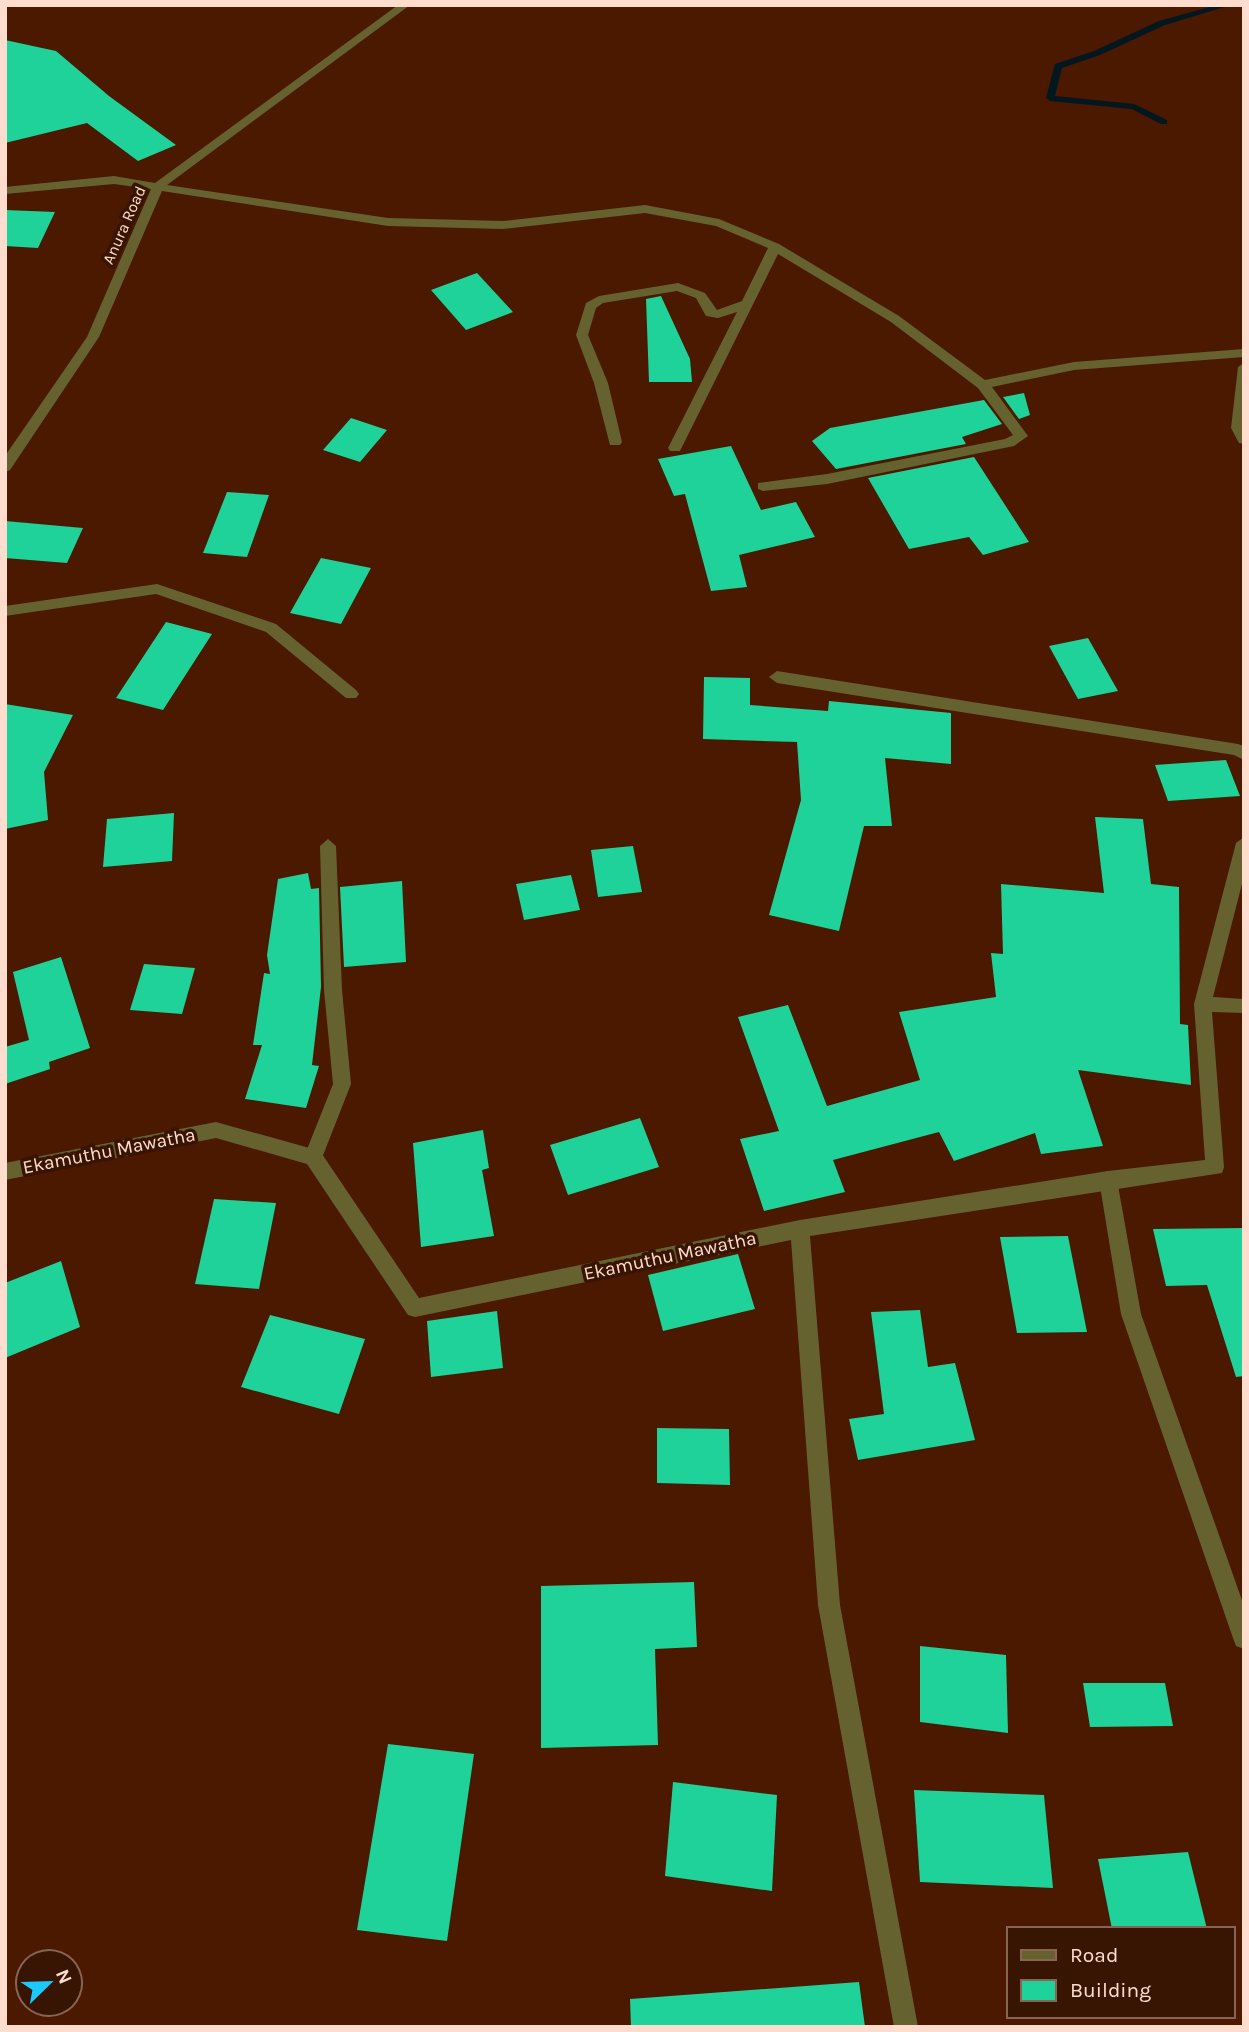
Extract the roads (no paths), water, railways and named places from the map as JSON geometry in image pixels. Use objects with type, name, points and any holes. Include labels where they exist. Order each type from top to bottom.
[{"type":"street","name":"Anura Road","points":[[5,467],[93,337],[158,186],[405,5]]},
{"type":"street","points":[[5,191],[114,180],[388,222],[503,225],[645,209],[719,223],[775,247],[895,319],[983,385],[1021,436],[1009,443],[827,479],[762,486]]},
{"type":"street","points":[[675,448],[775,247]]},
{"type":"street","points":[[615,442],[601,383],[582,335],[590,306],[599,300],[678,288],[701,296],[710,313],[719,314],[748,303]]},
{"type":"street","points":[[983,385],[1074,366],[1244,353]]},
{"type":"street","points":[[1244,368],[1238,428],[1244,440]]},
{"type":"street","points":[[5,611],[157,589],[271,628],[351,694]]},
{"type":"street","points":[[777,677],[1238,750],[1244,754]]},
{"type":"street","points":[[1244,843],[1203,1004],[1244,1006]]},
{"type":"street","points":[[313,1157],[342,1084],[333,990],[328,846]]},
{"type":"street","name":"Ekamuthu Mawatha","points":[[5,1172],[216,1130],[313,1157],[415,1307],[800,1229],[1108,1180],[1215,1167],[1203,1004]]},
{"type":"street","points":[[1108,1180],[1131,1314],[1244,1639]]},
{"type":"street","points":[[800,1229],[829,1605],[906,2027]]},
{"type":"waterway","points":[[1164,122],[1134,107],[1050,98],[1058,66],[1097,53],[1162,23],[1227,5]]}]
